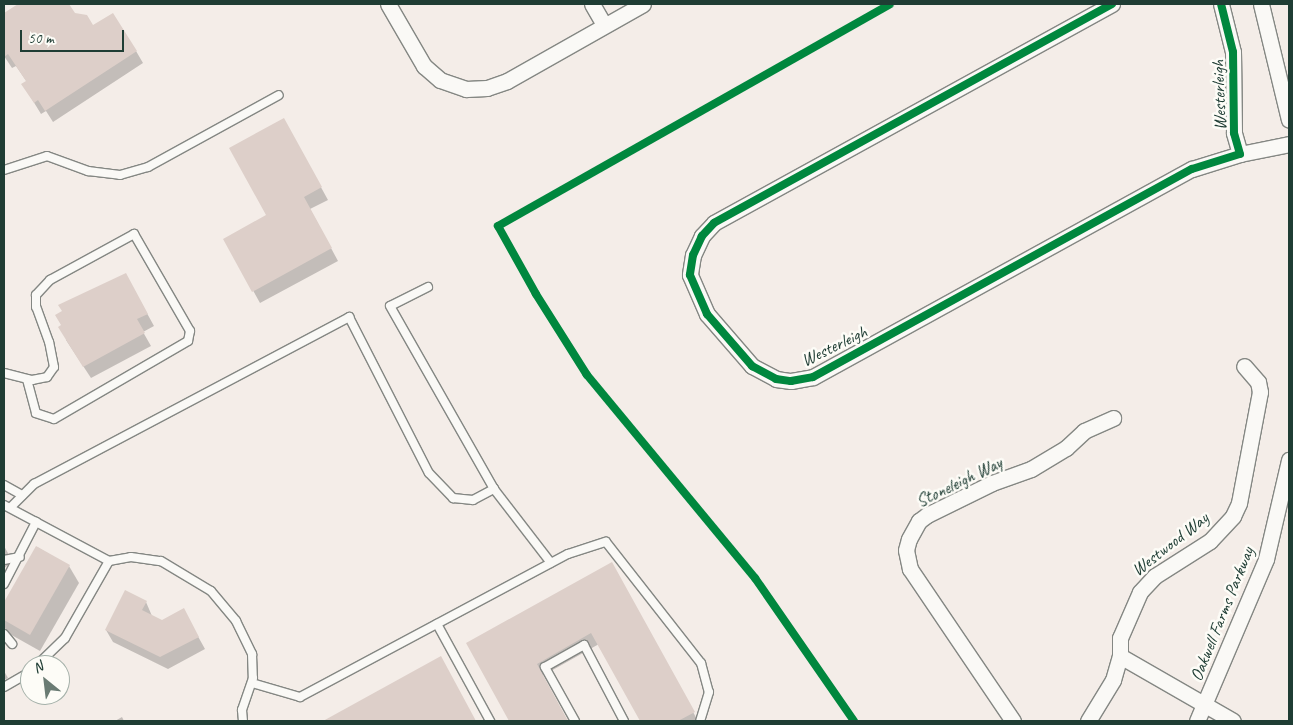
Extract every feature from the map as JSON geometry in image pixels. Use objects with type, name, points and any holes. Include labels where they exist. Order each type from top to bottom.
[{"type":"street","points":[[388,4],[424,66],[440,80],[466,89],[487,88],[507,81],[643,4]]},
{"type":"street","points":[[592,4],[604,25]]},
{"type":"street","name":"Westerleigh","points":[[1112,4],[714,223],[702,236],[693,254],[690,275],[707,314],[734,348],[752,366],[776,379],[791,381],[813,377],[1192,169],[1240,154],[1289,144]]},
{"type":"street","name":"Westerleigh","points":[[1221,4],[1233,52],[1234,133],[1240,154]]},
{"type":"street","points":[[1261,4],[1289,120]]},
{"type":"street","name":"Westwood Way","points":[[1088,721],[1113,680],[1120,656],[1120,638],[1140,592],[1155,576],[1210,541],[1233,516],[1239,503],[1260,392],[1258,382],[1244,366]]},
{"type":"street","name":"Stoneleigh Way","points":[[1013,721],[910,569],[906,550],[909,539],[927,515],[992,483],[1031,470],[1066,448],[1084,431],[1113,418]]},
{"type":"street","name":"Oakwell Farms Parkway","points":[[1197,721],[1266,559],[1289,460]]},
{"type":"street","points":[[1120,656],[1233,721]]},
{"type":"lane","points":[[4,170],[47,156],[88,171],[120,175],[148,167],[279,95]]},
{"type":"lane","points":[[4,373],[27,379],[47,376],[54,367],[49,342],[36,307],[36,294],[50,280],[134,234],[190,331],[188,341],[54,419],[36,413],[27,379]]},
{"type":"lane","points":[[428,287],[390,306],[494,489],[551,563]]},
{"type":"lane","points":[[243,721],[242,710],[252,683],[252,654],[236,621],[211,591],[160,561],[142,557],[109,561],[7,506],[34,484],[349,317],[429,473],[453,498],[473,500],[494,489]]},
{"type":"lane","points":[[4,485],[22,495]]},
{"type":"lane","points":[[4,584],[20,557],[36,522]]},
{"type":"lane","points":[[252,683],[300,697],[551,563],[606,542],[701,663],[709,692],[700,721]]},
{"type":"lane","points":[[4,560],[20,557]]},
{"type":"lane","points":[[47,655],[65,638],[109,561]]},
{"type":"lane","points":[[437,624],[490,721]]},
{"type":"lane","points":[[4,634],[12,644]]},
{"type":"lane","points":[[575,721],[545,666],[584,646],[624,721]]},
{"type":"lane","points":[[4,687],[20,678]]},
{"type":"building","points":[[18,4],[69,4],[75,13],[87,15],[93,25],[113,13],[137,51],[45,111],[38,100],[34,103],[21,84],[26,81],[8,54],[4,57],[4,13]]},
{"type":"building","points":[[284,118],[322,187],[304,197],[332,248],[252,292],[223,239],[266,215],[229,148]]},
{"type":"building","points":[[126,273],[148,314],[137,319],[145,333],[83,367],[58,327],[61,325],[55,315],[62,311],[58,305]]},
{"type":"building","points":[[36,546],[70,565],[30,635],[4,620],[4,602]]},
{"type":"building","points":[[612,562],[695,712],[678,721],[640,721],[591,633],[537,664],[568,721],[509,721],[466,643]]},
{"type":"building","points":[[125,590],[147,601],[142,610],[162,620],[184,608],[199,637],[160,657],[105,630]]},
{"type":"building","points":[[441,656],[476,721],[323,721]]},
{"type":"cycle path","points":[[854,721],[755,578],[587,375],[536,294],[498,226],[890,4]]},
{"type":"cycle path","points":[[1112,4],[714,223],[702,236],[693,255],[690,275],[707,314],[752,366],[776,379],[791,381],[813,377],[1192,169],[1240,154],[1234,133],[1233,52],[1221,4]]}]
